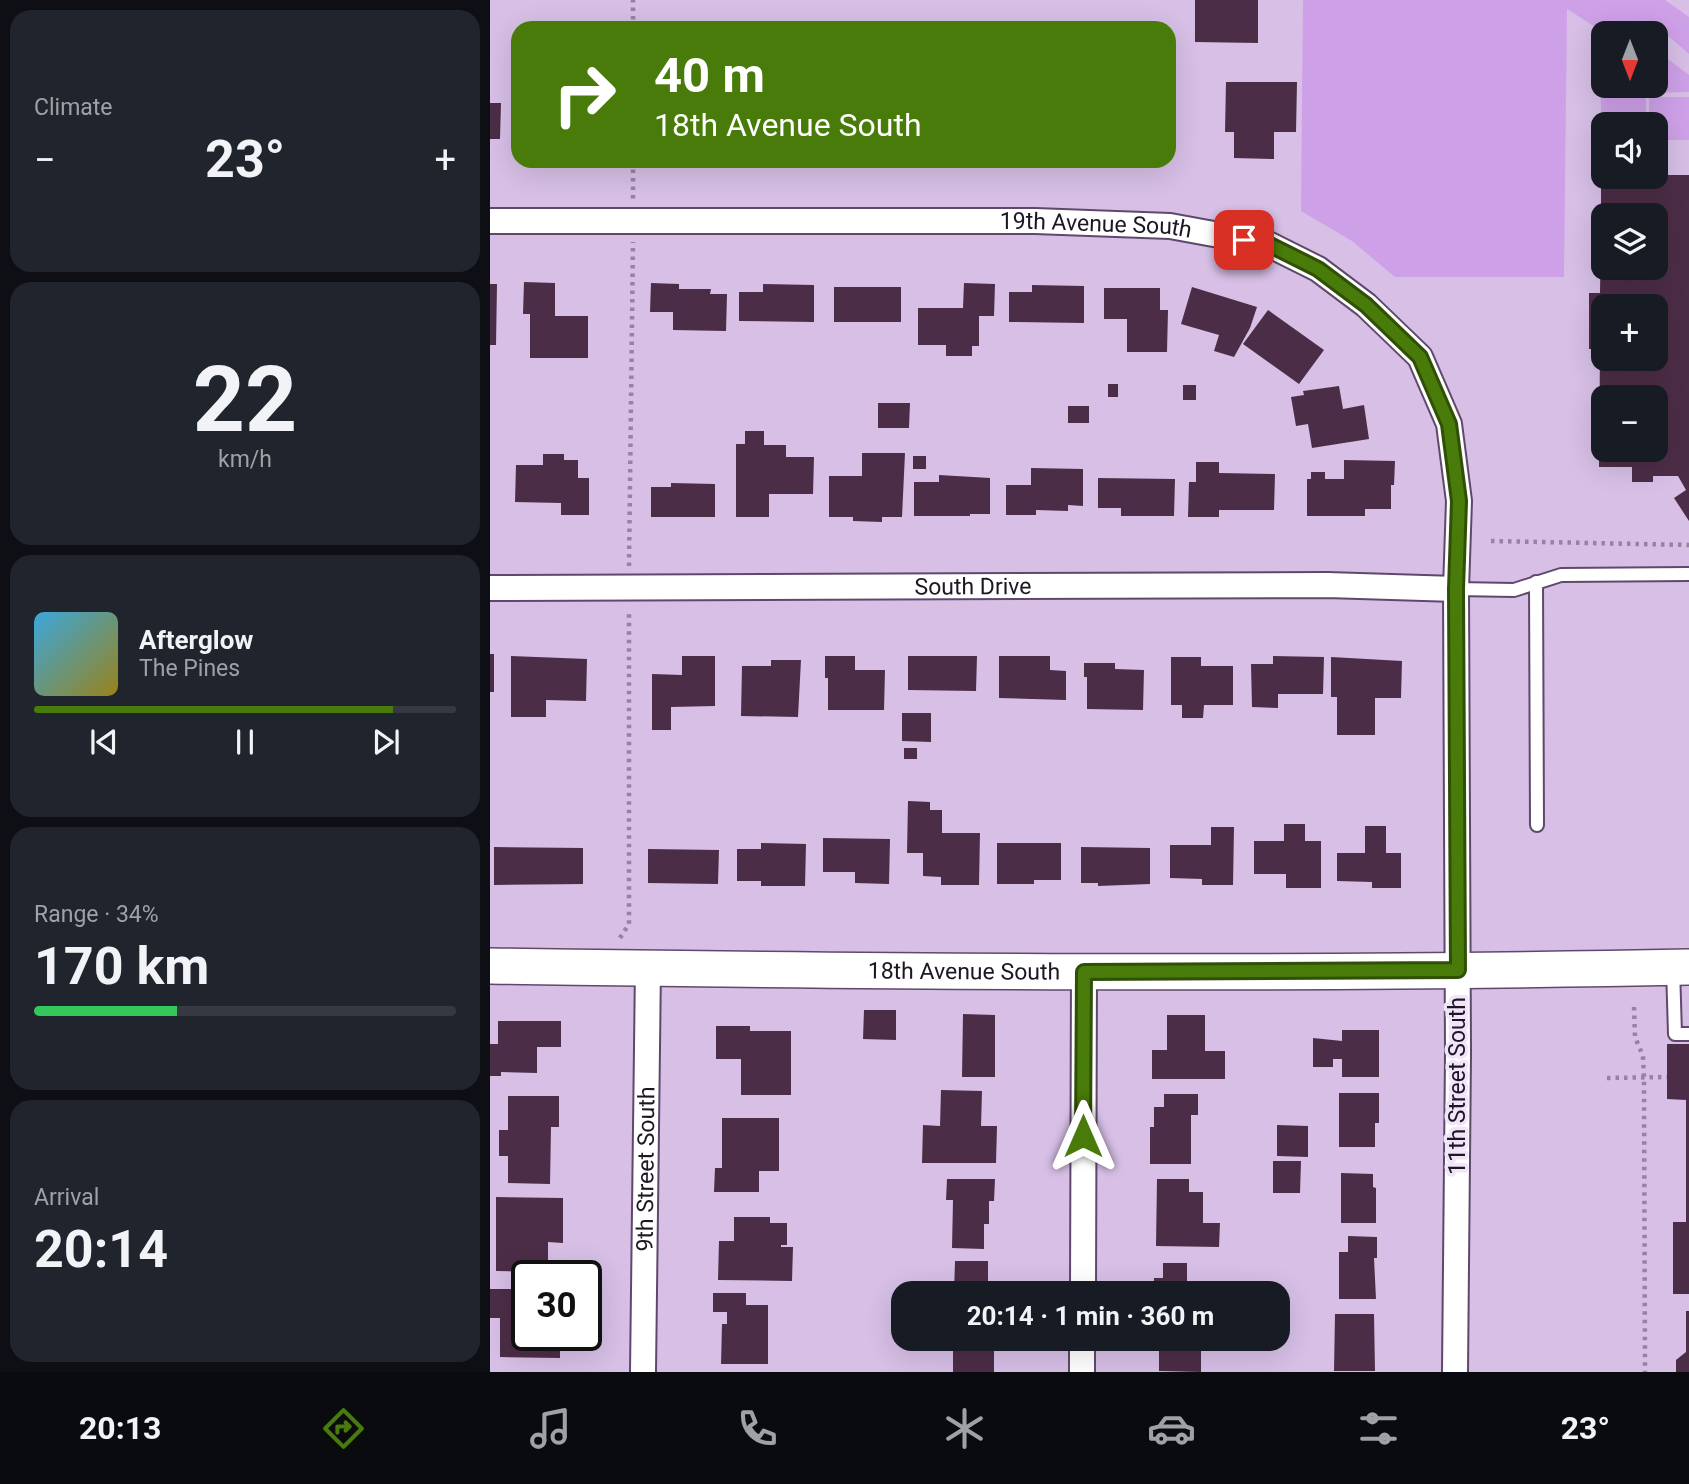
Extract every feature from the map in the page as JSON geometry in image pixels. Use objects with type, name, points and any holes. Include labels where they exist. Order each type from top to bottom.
[{"type":"street","name":"19th Avenue South","points":[[490,221],[1034,221],[1170,226],[1268,244],[1318,269],[1366,305],[1420,357],[1449,424],[1459,501],[1456,589]]},
{"type":"street","name":"South Drive","points":[[490,588],[1327,585],[1456,589]]},
{"type":"street","name":"11th Street South","points":[[1455,1372],[1458,970],[1456,589]]},
{"type":"street","name":"18th Avenue South","points":[[490,965],[1084,972],[1681,967]]},
{"type":"street","name":"9th Street South","points":[[643,1372],[648,966]]},
{"type":"street","points":[[1083,1281],[1084,972]]},
{"type":"street","points":[[1082,1351],[1082,1372]]},
{"type":"lane","points":[[1456,589],[1514,590],[1561,575],[1689,574]]},
{"type":"lane","points":[[1536,582],[1537,825]]},
{"type":"lane","points":[[1681,967],[1675,1034],[1689,1034]]},
{"type":"path","points":[[633,0],[633,21]]},
{"type":"path","points":[[617,944],[629,925],[633,168]]},
{"type":"path","points":[[1492,541],[1689,545]]},
{"type":"path","points":[[1634,1007],[1635,1037],[1643,1056],[1644,1078],[1645,1372]]},
{"type":"path","points":[[1606,1078],[1667,1077]]},
{"type":"shaded area","points":[[1303,0],[1665,0],[1689,17],[1689,54],[1668,36],[1668,21],[1591,21],[1591,24],[1567,9],[1564,277],[1395,277],[1352,241],[1301,211]]},
{"type":"shaded area","points":[[1668,59],[1689,75],[1689,92],[1668,92]]},
{"type":"shaded area","points":[[1689,97],[1689,140],[1668,140],[1668,112],[1649,112],[1649,98]]},
{"type":"shaded area","points":[[1601,98],[1646,98],[1646,112],[1601,112]]},
{"type":"building","points":[[1195,0],[1258,0],[1258,43],[1195,42]]},
{"type":"building","points":[[1226,82],[1297,82],[1296,132],[1274,132],[1274,159],[1234,158],[1234,132],[1225,132]]},
{"type":"building","points":[[490,103],[501,103],[500,139],[490,139]]},
{"type":"building","points":[[1668,175],[1689,175],[1689,521],[1674,498],[1686,490],[1678,476],[1653,476],[1653,482],[1632,482],[1632,467],[1599,467],[1599,462],[1668,462],[1668,385],[1600,385],[1600,371],[1668,371],[1668,294],[1591,294],[1589,349],[1589,293],[1600,293],[1600,280],[1668,280],[1668,203],[1601,203],[1601,189],[1668,189]]},
{"type":"building","points":[[524,282],[555,283],[555,316],[588,316],[588,358],[530,358],[530,314],[523,314]]},
{"type":"building","points":[[651,283],[679,284],[679,289],[711,289],[710,294],[727,294],[726,331],[673,330],[673,312],[650,312]]},
{"type":"building","points":[[964,283],[995,284],[994,316],[979,316],[979,346],[972,346],[972,356],[946,356],[946,345],[918,345],[918,308],[963,308]]},
{"type":"building","points":[[490,284],[497,284],[496,345],[490,345]]},
{"type":"building","points":[[763,284],[814,285],[814,322],[739,321],[739,292],[763,292]]},
{"type":"building","points":[[1032,285],[1084,286],[1084,323],[1009,322],[1009,292],[1032,292]]},
{"type":"building","points":[[834,287],[901,287],[901,322],[834,322]]},
{"type":"building","points":[[1192,287],[1257,307],[1250,328],[1234,357],[1214,351],[1219,335],[1181,324]]},
{"type":"building","points":[[1104,288],[1160,288],[1160,310],[1168,310],[1167,352],[1127,352],[1127,319],[1104,319]]},
{"type":"building","points":[[1268,310],[1324,350],[1299,384],[1243,344]]},
{"type":"building","points":[[1108,384],[1118,384],[1118,397],[1108,397]]},
{"type":"building","points":[[1183,385],[1196,385],[1196,400],[1183,400]]},
{"type":"building","points":[[1339,386],[1343,409],[1364,405],[1369,439],[1312,448],[1308,424],[1296,426],[1291,397],[1304,395],[1303,391]]},
{"type":"building","points":[[878,403],[910,403],[909,428],[878,428]]},
{"type":"building","points":[[1068,406],[1089,406],[1089,423],[1068,423]]},
{"type":"building","points":[[745,431],[764,431],[764,445],[786,445],[786,457],[814,457],[813,494],[769,494],[769,517],[736,517],[736,444],[745,444]]},
{"type":"building","points":[[862,453],[905,453],[902,517],[882,517],[882,522],[853,521],[853,517],[829,517],[829,476],[862,476]]},
{"type":"building","points":[[543,454],[564,454],[564,460],[578,460],[578,478],[589,478],[589,515],[561,515],[561,503],[515,502],[516,465],[543,465]]},
{"type":"building","points":[[913,456],[926,456],[926,469],[913,469]]},
{"type":"building","points":[[1344,460],[1395,461],[1391,509],[1365,509],[1365,516],[1307,516],[1307,479],[1311,479],[1311,472],[1325,472],[1325,479],[1344,479]]},
{"type":"building","points":[[1196,462],[1219,462],[1219,473],[1275,474],[1274,510],[1219,510],[1219,517],[1188,517],[1189,482],[1196,482]]},
{"type":"building","points":[[1031,468],[1083,469],[1083,506],[1068,505],[1068,511],[1036,510],[1036,515],[1006,515],[1006,485],[1031,485]]},
{"type":"building","points":[[939,475],[990,478],[990,514],[914,516],[914,482],[939,482]]},
{"type":"building","points":[[1098,478],[1175,479],[1174,516],[1121,516],[1121,508],[1098,508]]},
{"type":"building","points":[[671,483],[715,484],[715,517],[651,517],[651,487],[671,487]]},
{"type":"building","points":[[490,654],[494,654],[494,692],[490,692]]},
{"type":"building","points":[[511,656],[587,659],[586,701],[546,700],[546,717],[511,717]]},
{"type":"building","points":[[682,656],[715,656],[715,706],[671,707],[671,730],[652,730],[652,674],[682,675]]},
{"type":"building","points":[[825,656],[855,656],[855,670],[885,670],[884,710],[828,710]]},
{"type":"building","points":[[908,656],[977,656],[976,691],[908,690]]},
{"type":"building","points":[[999,656],[1050,656],[1050,670],[1066,671],[1066,700],[999,698]]},
{"type":"building","points":[[1273,656],[1324,657],[1323,694],[1278,694],[1278,708],[1252,707],[1251,664],[1273,664]]},
{"type":"building","points":[[1171,657],[1201,657],[1201,666],[1233,666],[1233,705],[1204,705],[1203,718],[1182,718],[1182,705],[1171,705]]},
{"type":"building","points":[[1331,657],[1402,661],[1401,698],[1375,698],[1375,735],[1337,735],[1337,697],[1331,697]]},
{"type":"building","points":[[771,660],[801,660],[798,717],[741,716],[742,666],[771,666]]},
{"type":"building","points":[[1084,663],[1115,663],[1115,669],[1144,670],[1143,710],[1087,709]]},
{"type":"building","points":[[902,713],[931,713],[931,742],[902,741]]},
{"type":"building","points":[[904,748],[917,748],[917,759],[904,759]]},
{"type":"building","points":[[908,801],[930,802],[930,810],[942,810],[942,833],[980,833],[979,885],[941,885],[941,877],[923,876],[923,853],[907,853]]},
{"type":"building","points":[[1284,824],[1305,824],[1305,841],[1321,841],[1321,888],[1286,888],[1286,874],[1254,874],[1254,841],[1284,841]]},
{"type":"building","points":[[1365,826],[1386,826],[1386,853],[1401,853],[1401,888],[1372,888],[1372,882],[1337,881],[1337,853],[1365,853]]},
{"type":"building","points":[[1211,827],[1234,827],[1233,885],[1202,885],[1202,879],[1170,878],[1170,845],[1211,845]]},
{"type":"building","points":[[823,838],[890,839],[889,884],[855,883],[855,872],[823,872]]},
{"type":"building","points":[[761,843],[806,844],[805,886],[761,886],[761,881],[737,881],[737,849],[761,849]]},
{"type":"building","points":[[997,843],[1061,843],[1061,880],[1034,880],[1034,884],[997,884]]},
{"type":"building","points":[[494,847],[583,848],[583,884],[494,885]]},
{"type":"building","points":[[1081,847],[1150,848],[1150,884],[1098,886],[1098,883],[1081,883]]},
{"type":"building","points":[[648,849],[719,850],[718,884],[648,883]]},
{"type":"building","points":[[864,1010],[896,1010],[896,1040],[863,1039]]},
{"type":"building","points":[[963,1014],[995,1015],[995,1077],[962,1077]]},
{"type":"building","points":[[1167,1015],[1205,1015],[1205,1051],[1225,1051],[1225,1079],[1152,1079],[1152,1050],[1167,1050]]},
{"type":"building","points":[[498,1021],[561,1021],[561,1047],[537,1047],[537,1073],[501,1072],[501,1076],[490,1076],[490,1044],[498,1044]]},
{"type":"building","points":[[716,1026],[750,1026],[750,1031],[791,1031],[791,1095],[741,1095],[741,1059],[716,1059]]},
{"type":"building","points":[[1342,1030],[1379,1030],[1379,1077],[1342,1077],[1342,1059],[1333,1059],[1333,1067],[1313,1067],[1313,1038],[1342,1041]]},
{"type":"building","points":[[1667,1044],[1689,1044],[1689,1294],[1673,1294],[1673,1222],[1686,1222],[1686,1100],[1667,1099]]},
{"type":"building","points":[[941,1090],[982,1091],[981,1126],[997,1126],[996,1163],[922,1163],[923,1125],[940,1126]]},
{"type":"building","points":[[1339,1093],[1379,1093],[1379,1123],[1375,1123],[1375,1147],[1339,1147]]},
{"type":"building","points":[[1164,1094],[1198,1094],[1198,1115],[1191,1115],[1191,1164],[1150,1164],[1150,1127],[1154,1127],[1154,1107],[1164,1107]]},
{"type":"building","points":[[508,1096],[559,1096],[559,1127],[551,1127],[550,1184],[508,1183],[508,1156],[499,1156],[499,1130],[508,1130]]},
{"type":"building","points":[[722,1118],[779,1118],[779,1171],[759,1171],[759,1192],[714,1192],[715,1168],[722,1168]]},
{"type":"building","points":[[1277,1125],[1308,1126],[1308,1157],[1277,1156]]},
{"type":"building","points":[[1273,1161],[1301,1161],[1300,1193],[1273,1193]]},
{"type":"building","points":[[1341,1173],[1373,1174],[1373,1187],[1376,1188],[1376,1223],[1341,1223]]},
{"type":"building","points":[[947,1179],[995,1179],[994,1201],[989,1201],[989,1224],[984,1224],[984,1249],[952,1248],[953,1200],[946,1200]]},
{"type":"building","points":[[1157,1179],[1189,1179],[1189,1192],[1203,1192],[1203,1223],[1220,1223],[1219,1247],[1156,1246]]},
{"type":"building","points":[[496,1197],[563,1198],[563,1243],[548,1242],[548,1260],[511,1260],[511,1271],[496,1271]]},
{"type":"building","points":[[734,1217],[770,1217],[770,1223],[787,1223],[787,1245],[781,1247],[793,1247],[792,1281],[718,1280],[719,1241],[734,1241]]},
{"type":"building","points":[[1348,1236],[1377,1237],[1377,1258],[1374,1258],[1376,1299],[1339,1299],[1339,1252],[1348,1252]]},
{"type":"building","points":[[955,1261],[988,1261],[988,1281],[954,1281]]},
{"type":"building","points":[[1163,1263],[1187,1263],[1187,1281],[1154,1281],[1154,1278],[1163,1278]]},
{"type":"building","points":[[490,1289],[511,1289],[511,1351],[560,1351],[560,1358],[500,1357],[500,1318],[490,1318]]},
{"type":"building","points":[[713,1293],[746,1293],[746,1305],[768,1305],[768,1364],[721,1364],[722,1324],[727,1324],[727,1312],[713,1312]]},
{"type":"building","points":[[1686,1311],[1689,1311],[1689,1372],[1676,1372],[1676,1360],[1686,1352]]},
{"type":"building","points":[[1335,1314],[1374,1314],[1375,1371],[1334,1371]]},
{"type":"building","points":[[953,1351],[994,1351],[994,1372],[953,1372]]},
{"type":"building","points":[[1159,1351],[1201,1351],[1201,1372],[1159,1371]]},
{"type":"route","points":[[1083,1136],[1084,972],[1458,970],[1456,589],[1459,501],[1449,424],[1420,357],[1366,305],[1318,269],[1268,244],[1244,240]]}]
